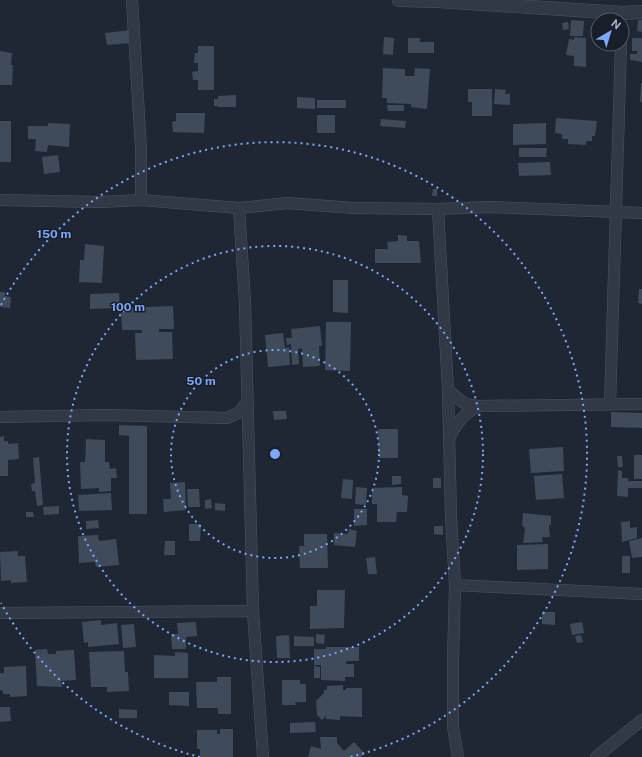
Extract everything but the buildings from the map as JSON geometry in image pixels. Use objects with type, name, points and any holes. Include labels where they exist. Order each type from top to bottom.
[{"type":"street","points":[[132,0],[141,149],[141,200]]},
{"type":"street","points":[[399,0],[438,0],[590,13]]},
{"type":"street","points":[[630,14],[642,12]]},
{"type":"street","points":[[610,404],[621,52]]},
{"type":"street","points":[[0,200],[92,202],[141,200],[239,208],[287,203],[354,208],[438,209],[488,207],[642,213]]},
{"type":"street","points":[[239,208],[245,302],[253,611],[263,757]]},
{"type":"street","points":[[438,209],[448,390],[455,585],[453,727],[458,757]]},
{"type":"street","points":[[448,390],[465,404],[478,406],[642,404]]},
{"type":"street","points":[[0,417],[105,415],[227,418],[238,413],[248,401]]},
{"type":"street","points":[[449,439],[455,426],[465,414],[478,406]]},
{"type":"street","points":[[455,585],[642,594]]},
{"type":"street","points":[[0,612],[253,611]]},
{"type":"street","points":[[596,757],[642,720]]}]
